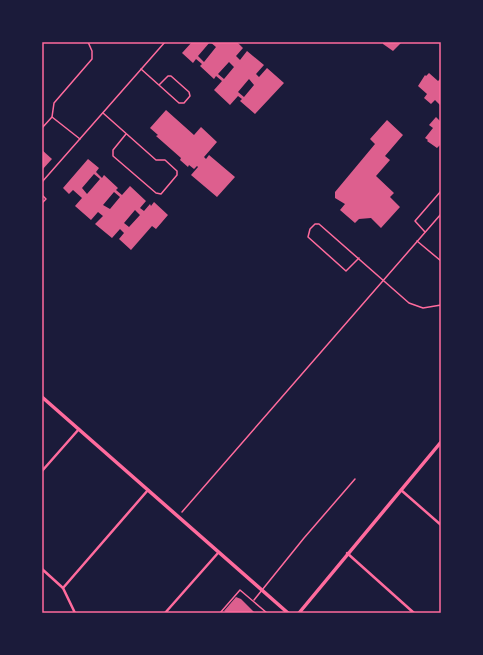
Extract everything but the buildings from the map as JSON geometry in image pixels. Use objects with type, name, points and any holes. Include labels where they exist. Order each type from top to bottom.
[{"type":"street","points":[[42,397],[288,613]]},
{"type":"street","points":[[42,471],[79,429]]},
{"type":"street","points":[[299,613],[441,442]]},
{"type":"street","points":[[63,588],[148,490]]},
{"type":"street","points":[[401,490],[441,525]]},
{"type":"street","points":[[165,613],[218,553]]},
{"type":"street","points":[[348,553],[414,613]]},
{"type":"street","points":[[42,569],[63,588],[75,613]]},
{"type":"lane","points":[[42,128],[52,117],[54,103],[92,59],[92,51],[88,42]]},
{"type":"lane","points":[[42,182],[165,42]]},
{"type":"lane","points":[[141,70],[181,104],[190,96],[190,92],[170,76],[159,85]]},
{"type":"lane","points":[[102,113],[156,160],[165,160],[178,172],[161,194],[156,193],[113,156],[113,150],[126,134]]},
{"type":"lane","points":[[52,117],[80,139]]},
{"type":"lane","points":[[425,232],[415,221],[441,191]]},
{"type":"lane","points":[[42,195],[46,198],[42,203]]},
{"type":"lane","points":[[182,512],[441,214]]},
{"type":"lane","points":[[359,258],[346,271],[308,237],[310,229],[316,224],[319,224],[359,258],[383,281],[413,306],[423,308],[441,305]]},
{"type":"lane","points":[[418,241],[441,261]]},
{"type":"lane","points":[[254,600],[304,538],[356,479]]},
{"type":"lane","points":[[220,613],[240,590],[254,600],[267,613]]}]
